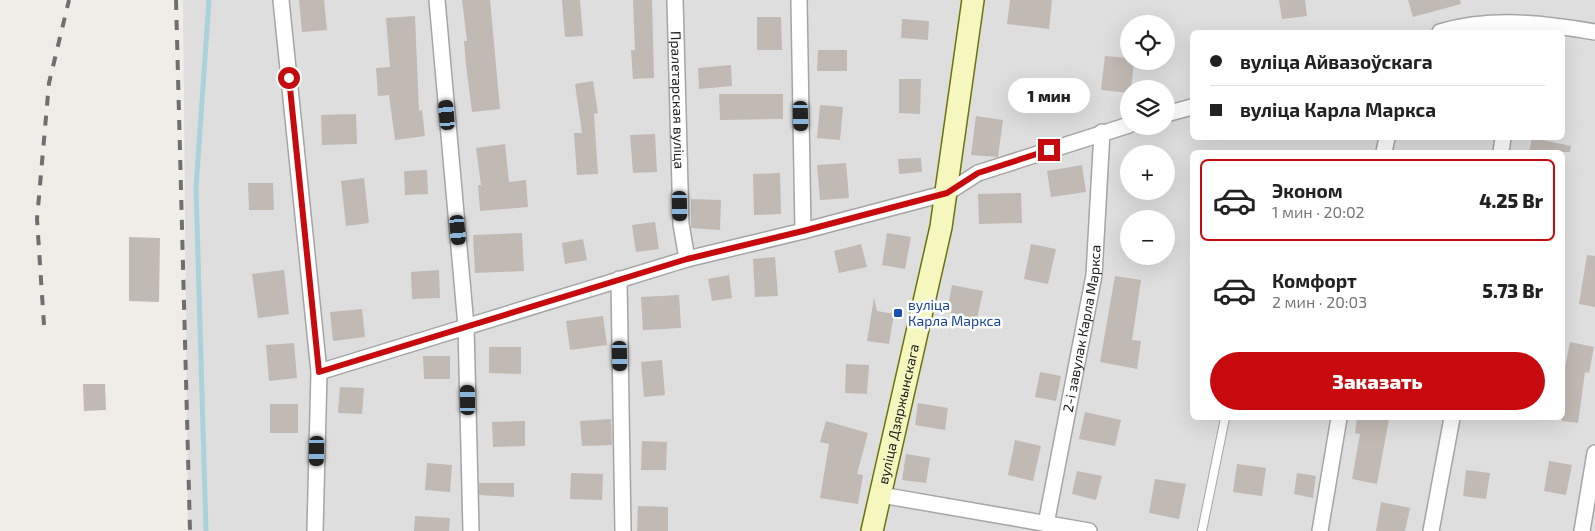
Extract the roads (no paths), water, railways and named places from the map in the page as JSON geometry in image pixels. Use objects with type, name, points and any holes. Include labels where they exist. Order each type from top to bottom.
[{"type":"street","points":[[281,0],[319,372],[315,531]]},
{"type":"street","points":[[437,0],[466,326],[471,531]]},
{"type":"street","name":"Пралетарская вуліца","points":[[675,0],[680,224],[687,259]]},
{"type":"street","points":[[800,0],[803,231]]},
{"type":"street","name":"вуліца Дзяржынскага","points":[[872,531],[947,193],[973,0]]},
{"type":"street","points":[[1450,30],[1486,23],[1560,30]]},
{"type":"street","points":[[1565,30],[1595,32]]},
{"type":"street","points":[[1175,111],[1190,107]]},
{"type":"street","points":[[319,372],[687,259],[947,193],[978,173],[1120,127]]},
{"type":"street","name":"2-і завулак Карла Маркса","points":[[1046,524],[1094,275],[1102,132]]},
{"type":"street","points":[[619,279],[623,531]]},
{"type":"street","points":[[1320,531],[1339,420]]},
{"type":"street","points":[[1431,531],[1452,420]]},
{"type":"street","points":[[1582,531],[1595,453]]},
{"type":"street","points":[[881,496],[1089,531]]},
{"type":"lane","points":[[1202,531],[1225,420]]},
{"type":"waterway","points":[[206,531],[196,188],[209,0]]},
{"type":"railway","points":[[44,325],[37,219],[49,83],[69,0]]},
{"type":"railway","points":[[176,0],[190,531]]},
{"type":"place","name":"вуліца Карла Маркса","points":[[898,313]]}]
